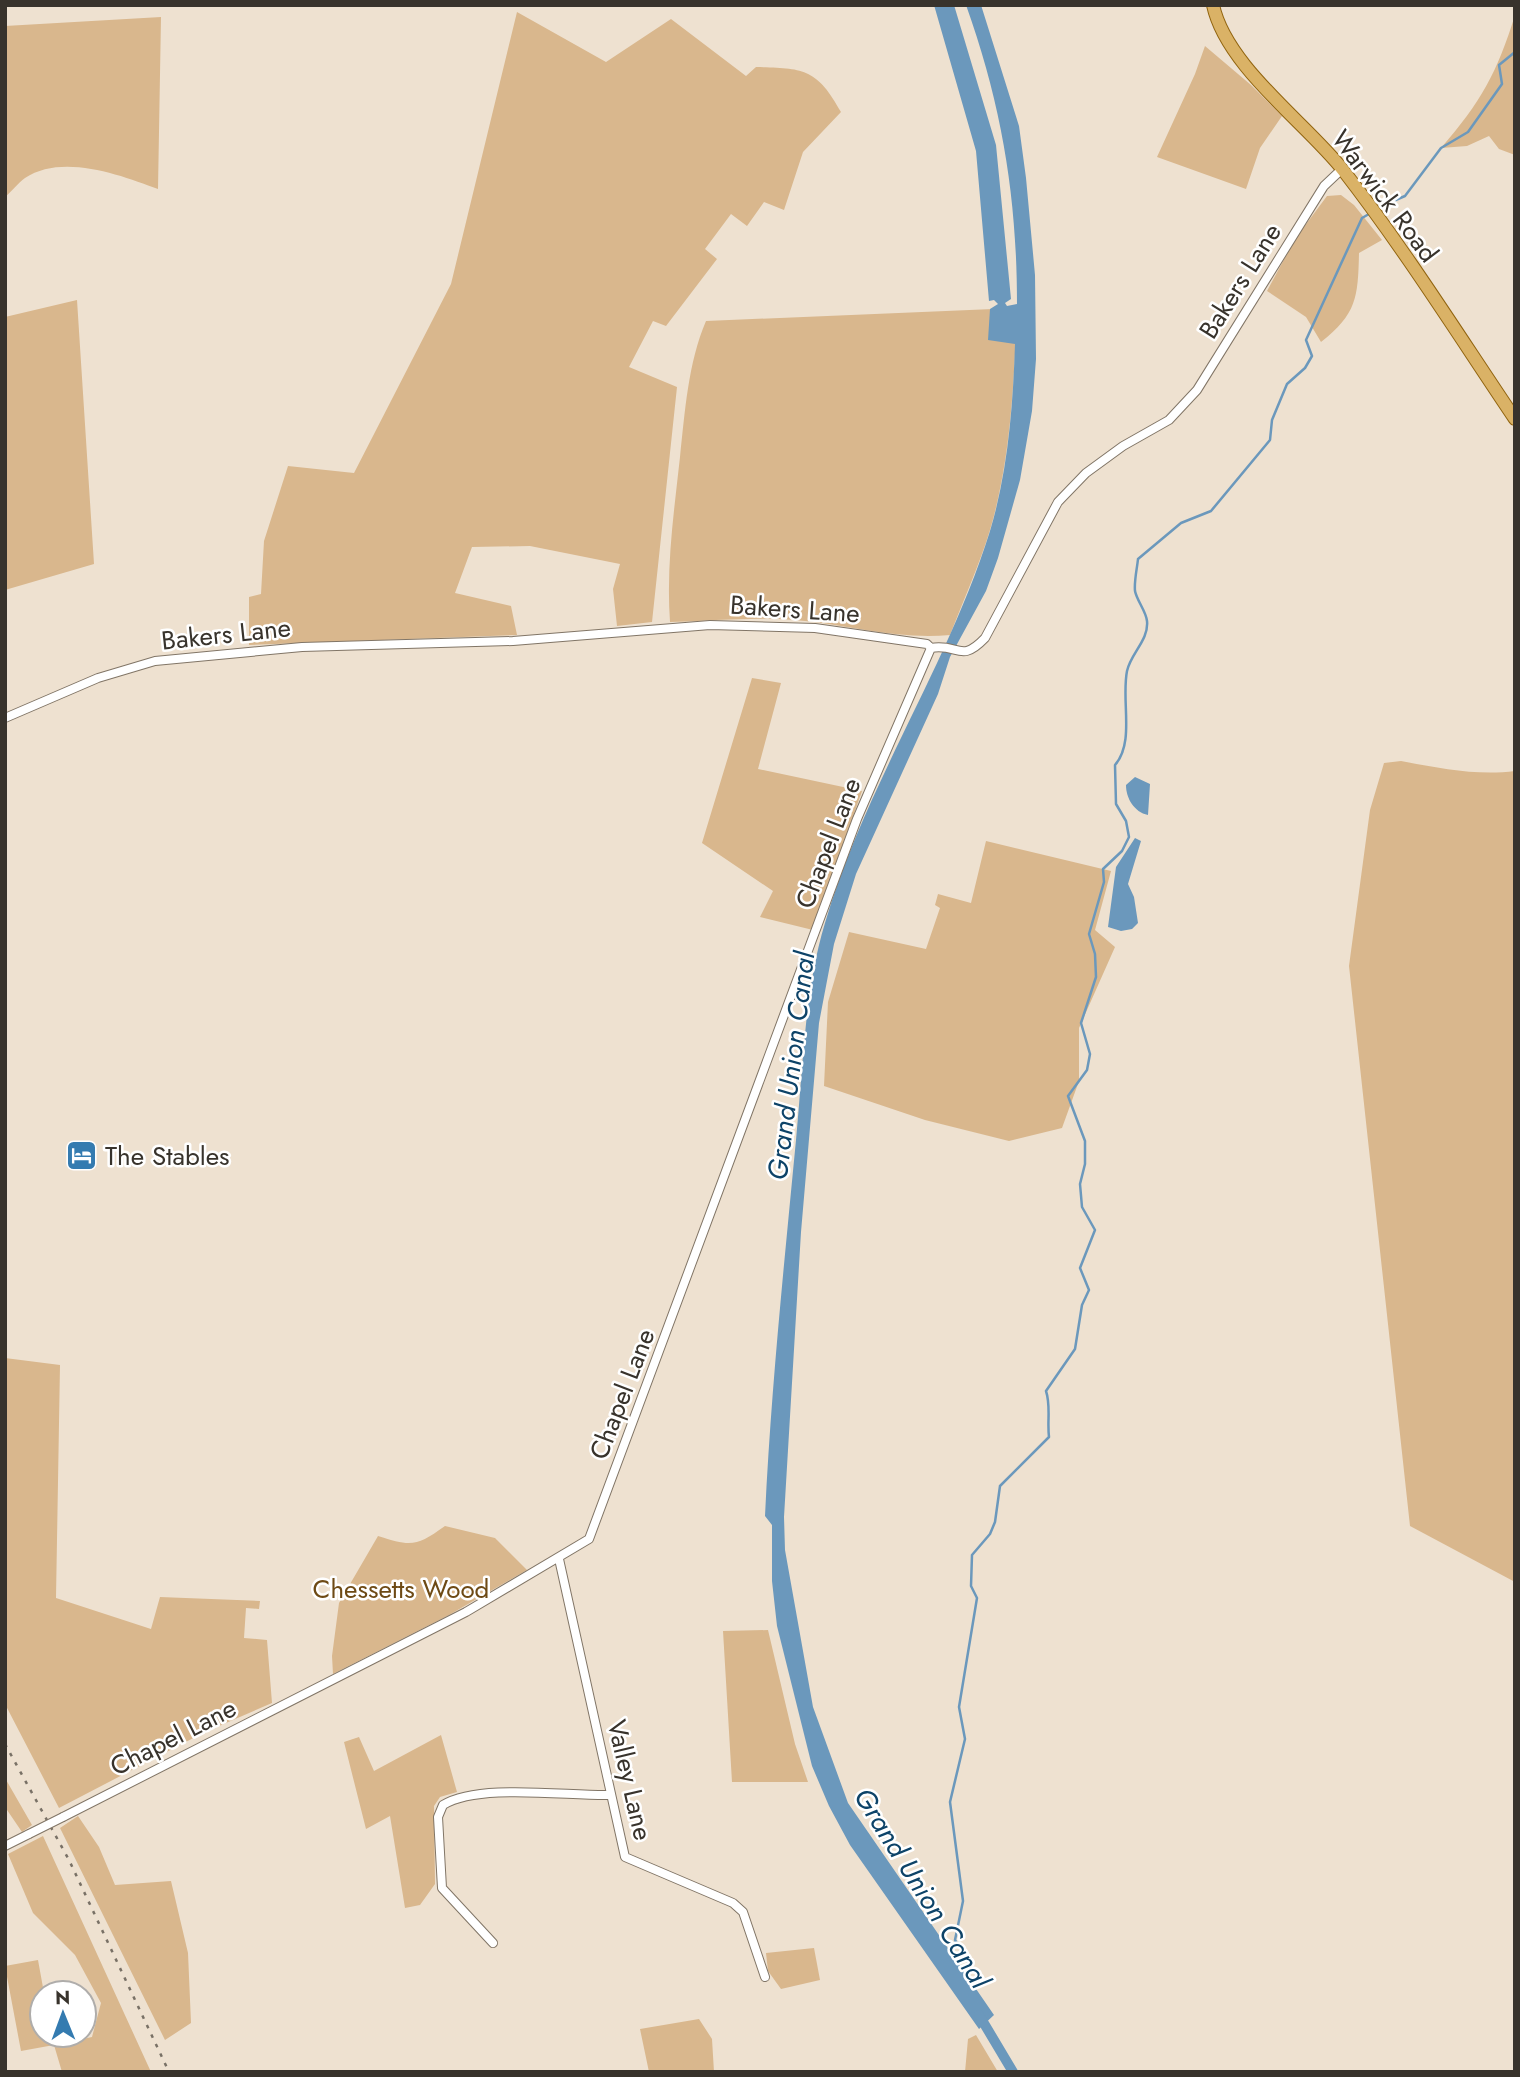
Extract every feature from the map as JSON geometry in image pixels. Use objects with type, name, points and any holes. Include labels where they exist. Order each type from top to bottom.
[{"type":"main road","name":"Warwick Road","points":[[1213,5],[1222,28],[1246,66],[1342,169],[1515,419]]},
{"type":"street","name":"Bakers Lane","points":[[5,718],[98,678],[155,661],[302,647],[513,641],[732,625],[828,629],[927,643],[931,648],[943,646],[969,653],[985,638],[1058,502],[1086,473],[1123,446],[1169,420],[1197,390],[1324,186],[1342,169]]},
{"type":"street","name":"Chapel Lane","points":[[5,1846],[373,1660],[559,1559],[578,1548],[594,1533],[857,818],[931,648]]},
{"type":"street","name":"Valley Lane","points":[[559,1559],[565,1574],[609,1795],[625,1857],[632,1863],[733,1903],[743,1912],[765,1977]]},
{"type":"street","points":[[493,1943],[442,1888],[438,1817],[443,1805],[465,1797],[511,1793],[609,1795]]},
{"type":"green space","points":[[517,12],[606,62],[671,19],[746,76],[756,67],[786,68],[807,73],[824,87],[841,112],[803,152],[784,210],[764,202],[747,226],[731,214],[705,249],[717,259],[666,326],[653,321],[629,367],[677,387],[652,622],[617,626],[613,589],[620,564],[530,546],[472,547],[455,593],[511,606],[517,635],[249,645],[249,597],[261,594],[264,541],[288,466],[354,473],[451,284]]},
{"type":"green space","points":[[1515,15],[1515,155],[1499,149],[1489,136],[1467,146],[1441,148],[1467,116],[1486,86]]},
{"type":"green space","points":[[161,17],[158,189],[92,169],[56,167],[25,178],[5,197],[5,26]]},
{"type":"green space","points":[[1205,46],[1282,116],[1260,148],[1246,189],[1157,157]]},
{"type":"green space","points":[[1341,195],[1354,205],[1382,240],[1359,253],[1358,282],[1353,304],[1342,322],[1321,342],[1306,317],[1267,291],[1295,239],[1327,196]]},
{"type":"green space","points":[[77,300],[94,564],[5,590],[5,317]]},
{"type":"green space","points":[[1017,308],[1010,420],[1003,476],[981,557],[950,635],[914,636],[788,620],[670,622],[671,539],[686,405],[695,354],[706,321]]},
{"type":"green space","points":[[752,678],[781,683],[758,769],[862,791],[813,930],[760,917],[773,891],[702,843]]},
{"type":"green space","points":[[1401,761],[1472,772],[1515,771],[1515,1582],[1410,1526],[1349,966],[1370,810],[1384,763]]},
{"type":"green space","points":[[986,841],[1111,871],[1095,930],[1115,947],[1079,1028],[1079,1081],[1062,1128],[1009,1141],[925,1120],[824,1086],[828,1002],[849,932],[926,949],[940,908],[935,905],[938,894],[971,903]]},
{"type":"green space","points":[[5,1358],[60,1365],[56,1598],[151,1629],[160,1597],[260,1601],[259,1609],[246,1608],[244,1638],[267,1640],[272,1703],[203,1733],[59,1808],[5,1704]]},
{"type":"green space","name":"Chessetts Wood","points":[[445,1526],[495,1538],[527,1570],[449,1615],[333,1674],[332,1656],[339,1603],[378,1536],[414,1543],[428,1538]]},
{"type":"green space","points":[[768,1630],[795,1744],[808,1782],[732,1782],[723,1631]]},
{"type":"green space","points":[[441,1735],[457,1792],[440,1797],[434,1806],[435,1884],[420,1905],[405,1908],[390,1816],[366,1829],[344,1742],[359,1737],[374,1771]]},
{"type":"green space","points":[[5,1778],[32,1825],[22,1832],[5,1807]]},
{"type":"green space","points":[[78,1816],[99,1847],[115,1885],[171,1881],[188,1953],[191,2023],[165,2040],[60,1828]]},
{"type":"green space","points":[[43,1836],[151,2072],[62,2072],[55,2049],[98,2049],[98,2014],[101,2003],[98,1997],[98,1979],[88,1979],[75,1955],[33,1913],[8,1854]]},
{"type":"green space","points":[[814,1948],[820,1980],[781,1989],[768,1971],[766,1953]]},
{"type":"green space","points":[[38,1960],[41,1979],[28,1979],[28,2049],[32,2049],[21,2051],[5,1966]]},
{"type":"green space","points":[[699,2019],[712,2039],[714,2072],[649,2072],[640,2029]]},
{"type":"green space","points":[[976,2035],[998,2072],[965,2072],[968,2039]]},
{"type":"water","points":[[934,5],[954,5],[996,145],[1011,299],[1005,303],[1007,306],[1017,304],[1014,226],[1005,152],[989,79],[966,5],[981,5],[1019,126],[1035,275],[1036,359],[1032,411],[1020,480],[986,591],[950,657],[938,694],[856,874],[834,944],[819,1023],[801,1232],[784,1517],[785,1550],[813,1707],[848,1803],[994,2015],[979,2029],[850,1845],[812,1766],[777,1626],[772,1581],[772,1525],[765,1516],[774,1375],[805,1030],[818,949],[842,872],[862,823],[972,581],[996,508],[1009,438],[1015,344],[988,340],[990,309],[998,304],[994,300],[989,301],[976,151]]},
{"type":"water","points":[[1135,777],[1150,784],[1148,815],[1135,808],[1127,795],[1126,785]]},
{"type":"water","points":[[1135,838],[1141,841],[1128,884],[1134,897],[1138,923],[1132,929],[1121,931],[1108,927],[1116,867]]},
{"type":"waterway","points":[[1377,208],[1405,196],[1441,148],[1468,132],[1502,84],[1499,65],[1515,52]]},
{"type":"waterway","points":[[972,1968],[955,1940],[963,1901],[950,1802],[965,1739],[959,1707],[977,1598],[971,1586],[972,1555],[990,1534],[995,1522],[1000,1486],[1049,1437],[1046,1391],[1075,1349],[1082,1305],[1089,1290],[1080,1268],[1095,1230],[1082,1207],[1080,1184],[1085,1164],[1085,1141],[1068,1096],[1087,1070],[1090,1054],[1081,1023],[1096,977],[1095,954],[1089,934],[1104,882],[1103,869],[1122,851],[1129,837],[1126,821],[1116,804],[1115,765],[1121,756],[1126,733],[1127,671],[1147,628],[1146,617],[1135,591],[1138,559],[1181,523],[1211,511],[1270,440],[1272,420],[1287,384],[1305,368],[1312,356],[1306,340],[1362,218],[1369,214]]},
{"type":"waterway","name":"Grand Union Canal","points":[[979,2015],[1013,2072]]},
{"type":"railway","points":[[5,1744],[69,1860],[169,2072]]},
{"type":"place","name":"The Stables","points":[[82,1156]]}]
